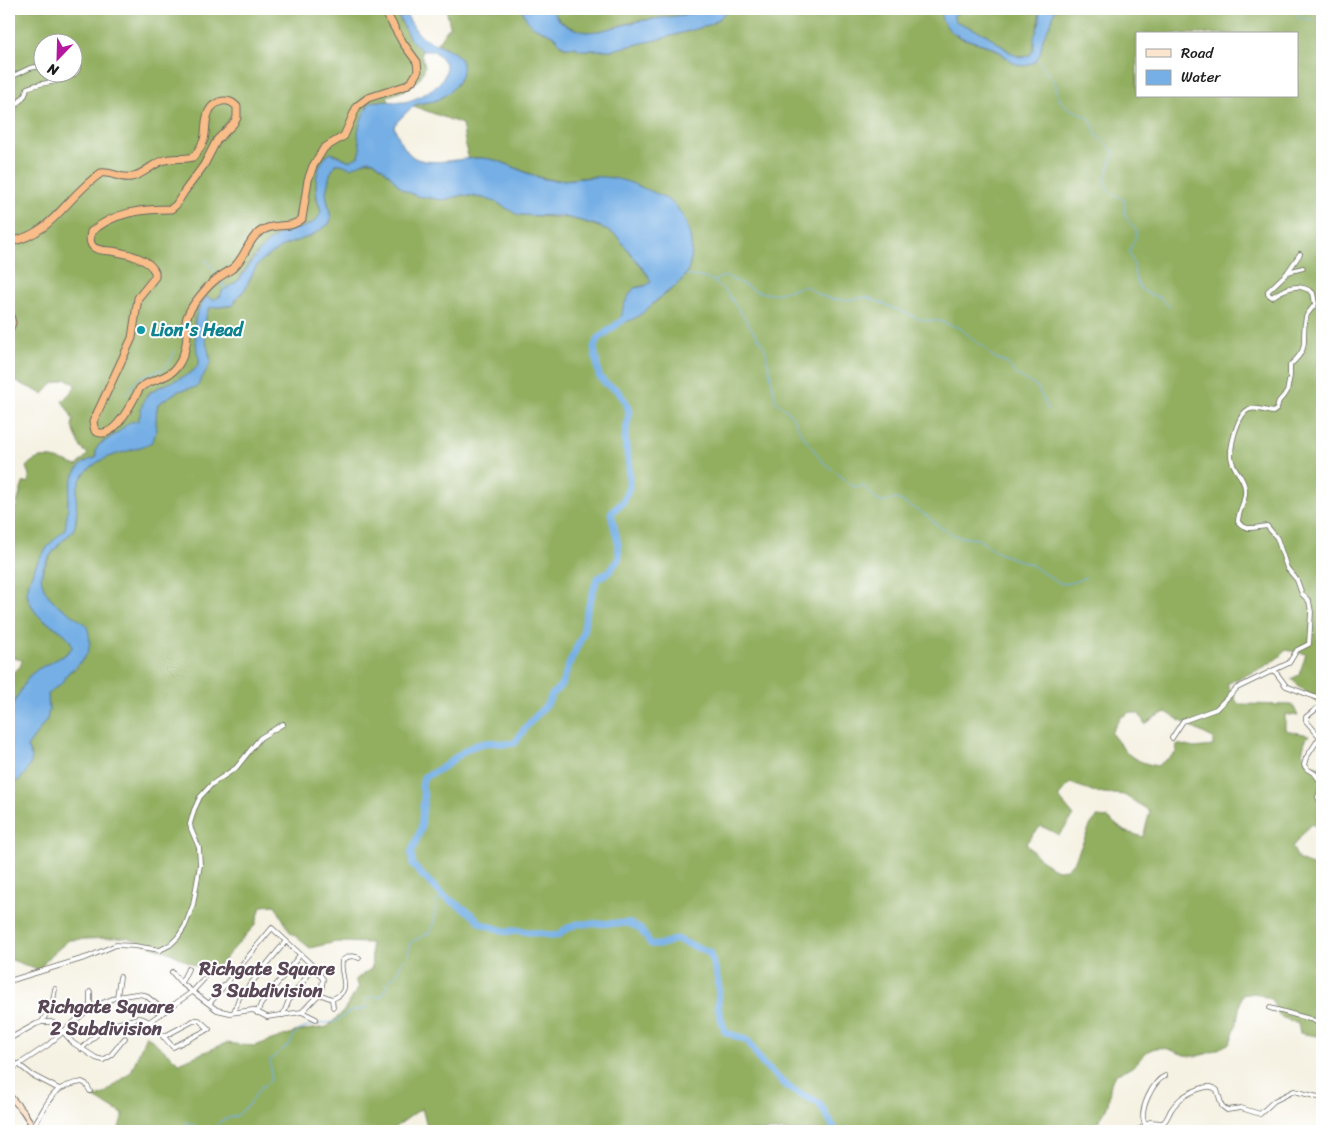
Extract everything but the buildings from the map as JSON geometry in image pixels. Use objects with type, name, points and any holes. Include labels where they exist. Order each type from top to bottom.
[{"type":"highway","points":[[9,242],[34,234],[46,227],[69,201],[101,173],[105,172],[120,178],[130,178],[163,160],[193,157],[204,141],[208,113],[221,100],[230,101],[237,107],[237,118],[217,140],[206,161],[176,205],[171,209],[118,215],[92,232],[91,242],[95,248],[137,258],[147,262],[156,272],[138,298],[132,338],[93,422],[95,431],[102,434],[110,430],[124,418],[143,385],[176,369],[186,346],[187,317],[200,297],[219,278],[235,266],[252,239],[264,228],[290,225],[302,219],[308,180],[313,166],[324,148],[344,136],[357,106],[368,98],[405,86],[416,75],[418,71],[417,62],[403,44],[384,9]]},
{"type":"highway","points":[[9,312],[12,323],[9,330]]},
{"type":"main road","points":[[9,1095],[34,1128]]},
{"type":"street","points":[[9,78],[32,69]]},
{"type":"street","points":[[9,114],[25,95],[27,88],[46,82]]},
{"type":"street","points":[[1172,738],[1182,721],[1216,709],[1237,688],[1289,663],[1297,650],[1309,644],[1309,602],[1302,594],[1297,580],[1287,568],[1276,538],[1267,526],[1254,529],[1246,528],[1238,522],[1246,491],[1242,476],[1237,472],[1231,459],[1231,450],[1238,424],[1244,411],[1250,408],[1257,408],[1272,412],[1277,409],[1279,401],[1287,392],[1290,365],[1300,356],[1304,349],[1306,316],[1315,304],[1313,293],[1297,286],[1285,289],[1272,297],[1268,294],[1268,291],[1287,273],[1300,254]]},
{"type":"street","points":[[1287,273],[1303,268]]},
{"type":"street","points":[[1274,670],[1286,686],[1321,701],[1320,706],[1306,717],[1306,721],[1320,737],[1306,758],[1304,765],[1322,784],[1318,797],[1322,805]]},
{"type":"street","points":[[9,981],[88,957],[116,945],[160,950],[174,941],[185,926],[191,911],[200,865],[199,848],[191,829],[194,810],[206,790],[236,768],[260,738],[283,724]]},
{"type":"street","points":[[1322,813],[1319,821],[1322,826]]},
{"type":"street","points":[[208,1004],[272,928],[314,967],[323,979],[322,989],[319,994],[302,1012]]},
{"type":"street","points":[[234,1012],[239,998],[286,941]]},
{"type":"street","points":[[257,1013],[261,1004],[300,955]]},
{"type":"street","points":[[332,999],[340,994],[345,987],[341,970],[342,961],[348,957],[354,956],[359,958]]},
{"type":"street","points":[[283,1015],[289,1000],[314,967]]},
{"type":"street","points":[[181,983],[188,970]]},
{"type":"street","points":[[172,972],[181,983],[218,1010],[234,1012],[248,1009],[267,1017],[302,1012],[316,1019]]},
{"type":"street","points":[[117,997],[120,977]]},
{"type":"street","points":[[149,1022],[192,992],[204,980]]},
{"type":"street","points":[[42,1022],[53,1001],[55,989]]},
{"type":"street","points":[[90,992],[90,1008]]},
{"type":"street","points":[[9,1071],[48,1045],[90,1008],[117,997],[136,994],[144,995],[165,1010]]},
{"type":"street","points":[[319,994],[332,999]]},
{"type":"street","points":[[332,999],[333,1007]]},
{"type":"street","points":[[1270,1008],[1322,1024]]},
{"type":"street","points":[[81,1049],[100,1030],[107,1026],[138,1018],[149,1022],[163,1037],[172,1046],[175,1047],[209,1029],[199,1020],[195,1020],[163,1037]]},
{"type":"street","points":[[9,1039],[42,1022],[54,1023],[81,1049],[103,1060],[110,1056],[125,1038]]},
{"type":"street","points":[[18,1064],[32,1075],[59,1089]]},
{"type":"street","points":[[1145,1124],[1142,1117],[1145,1105],[1158,1079],[1165,1076]]},
{"type":"street","points":[[34,1128],[51,1096],[59,1089],[80,1082],[86,1084],[90,1091]]},
{"type":"street","points":[[1136,1131],[1150,1122],[1166,1121],[1178,1101],[1185,1094],[1206,1087],[1213,1087],[1218,1090],[1222,1106],[1227,1110],[1241,1108],[1258,1114],[1262,1113],[1274,1101],[1291,1092],[1322,1098]]},
{"type":"street","points":[[1154,1123],[1159,1131]]},
{"type":"green space","points":[[9,9],[395,9],[410,39],[422,51],[421,54],[425,66],[420,78],[400,92],[387,96],[390,103],[374,101],[368,105],[359,128],[361,149],[356,159],[350,161],[334,153],[326,156],[317,176],[317,200],[321,212],[318,219],[311,224],[287,231],[274,239],[254,256],[238,281],[222,291],[221,296],[213,300],[206,297],[197,312],[194,322],[199,353],[196,368],[186,376],[150,392],[144,402],[138,421],[102,442],[96,450],[96,458],[85,463],[73,478],[65,529],[51,543],[39,560],[32,574],[27,594],[36,613],[64,633],[71,642],[72,648],[15,699],[9,711],[9,675],[20,667],[22,660],[9,659],[9,515],[15,510],[23,483],[29,482],[26,467],[32,462],[38,459],[51,458],[77,466],[88,454],[81,448],[72,426],[71,415],[62,401],[75,388],[74,383],[66,379],[51,385],[43,394],[9,378]]},
{"type":"green space","points":[[446,9],[522,9],[524,15],[541,31],[555,37],[563,47],[575,47],[581,50],[612,50],[707,26],[714,23],[728,9],[945,9],[942,13],[945,23],[955,35],[994,49],[1012,62],[1025,66],[1041,49],[1043,38],[1055,9],[1322,9],[1322,696],[1316,701],[1291,679],[1299,675],[1306,654],[1286,650],[1266,666],[1227,684],[1238,704],[1293,705],[1298,716],[1285,714],[1285,730],[1309,735],[1305,741],[1302,753],[1314,765],[1322,768],[1322,829],[1311,824],[1292,847],[1299,860],[1315,866],[1322,857],[1322,1037],[1300,1033],[1298,1024],[1279,1016],[1271,999],[1255,993],[1242,995],[1230,1043],[1211,1052],[1195,1056],[1160,1048],[1150,1050],[1131,1068],[1118,1073],[1114,1077],[1111,1083],[1107,1108],[1091,1131],[428,1131],[422,1108],[394,1128],[395,1131],[118,1131],[123,1114],[94,1098],[104,1094],[131,1072],[146,1035],[179,1063],[226,1043],[254,1046],[298,1031],[327,1027],[343,1012],[359,987],[355,980],[372,968],[371,943],[336,942],[310,948],[290,932],[275,905],[261,906],[256,924],[211,974],[171,953],[126,937],[69,940],[48,958],[39,970],[9,959],[9,787],[26,773],[31,754],[27,747],[47,719],[48,694],[63,682],[69,672],[77,668],[83,623],[52,599],[43,586],[41,575],[60,543],[74,529],[77,490],[83,476],[103,459],[152,442],[155,433],[158,404],[178,391],[197,386],[209,366],[210,357],[205,339],[206,317],[209,308],[232,306],[245,289],[256,267],[262,260],[285,245],[311,236],[329,224],[331,219],[326,193],[330,174],[336,164],[373,161],[387,172],[402,189],[412,194],[443,200],[463,195],[488,199],[522,215],[568,218],[611,231],[623,242],[651,280],[650,285],[637,287],[647,309],[680,281],[688,270],[691,254],[689,235],[678,209],[667,199],[649,191],[600,178],[548,179],[494,160],[468,158],[462,124],[413,106],[439,98],[456,84],[460,77],[462,69],[460,62],[448,49],[437,43],[450,26]],"holes":[[[1130,712],[1139,714],[1145,724],[1166,712],[1213,738],[1213,746],[1194,748],[1177,744],[1176,753],[1157,766],[1140,761],[1130,755],[1111,733],[1120,718]],[[1070,783],[1095,792],[1124,795],[1150,811],[1143,837],[1124,831],[1108,818],[1097,817],[1091,824],[1075,860],[1067,869],[1055,869],[1048,865],[1026,843],[1041,826],[1059,835],[1074,816],[1058,797]]]},
{"type":"green space","points":[[551,9],[703,9],[687,14],[638,21],[604,30],[585,32],[570,27],[561,21]]},
{"type":"green space","points":[[965,9],[1039,9],[1039,21],[1032,53],[1026,57],[1016,56],[987,35],[955,21],[953,16]]},
{"type":"water","points":[[395,9],[403,9],[422,37],[455,53],[462,64],[461,77],[452,90],[432,102],[415,105],[394,126],[409,154],[417,159],[432,162],[474,158],[491,159],[550,180],[605,177],[626,182],[660,195],[679,211],[688,229],[691,259],[688,269],[678,283],[641,314],[632,320],[621,323],[624,304],[634,288],[645,286],[651,282],[648,275],[616,235],[599,226],[561,216],[518,215],[496,202],[483,198],[463,195],[443,200],[417,196],[402,189],[374,161],[368,160],[351,168],[336,164],[330,174],[326,193],[331,219],[329,224],[311,236],[285,245],[262,260],[256,267],[245,289],[237,297],[234,305],[209,308],[206,317],[205,338],[211,362],[197,387],[178,391],[158,404],[155,433],[152,442],[104,459],[90,468],[80,482],[76,495],[74,528],[50,555],[41,577],[45,590],[55,603],[87,627],[90,641],[88,652],[81,662],[69,672],[64,681],[48,694],[49,710],[47,719],[27,747],[32,758],[29,767],[21,778],[9,787],[9,711],[29,676],[38,669],[65,655],[72,648],[71,642],[64,633],[36,613],[27,594],[32,574],[39,560],[51,543],[65,529],[73,477],[78,468],[96,458],[96,450],[99,445],[130,422],[138,421],[144,401],[152,391],[184,377],[196,368],[199,360],[195,323],[198,311],[207,297],[213,300],[221,296],[222,291],[239,280],[260,251],[270,241],[283,233],[310,224],[319,216],[321,210],[317,196],[316,180],[320,165],[331,153],[350,161],[359,156],[359,127],[370,103],[377,101],[410,101],[431,90],[443,79],[446,67],[443,60],[434,51],[422,51],[410,39]]},
{"type":"water","points":[[522,9],[551,9],[558,19],[567,26],[585,32],[689,14],[703,9],[728,9],[720,18],[707,26],[612,50],[581,50],[575,47],[564,47],[555,37],[532,26]]},
{"type":"water","points":[[945,9],[965,9],[953,16],[955,21],[987,35],[1021,58],[1030,55],[1034,49],[1034,38],[1040,21],[1039,9],[1055,9],[1043,38],[1040,54],[1034,62],[1025,66],[1012,61],[994,48],[963,38],[951,31],[941,17]]},
{"type":"waterway","points":[[1296,9],[1299,18],[1322,23]]},
{"type":"waterway","points":[[1036,57],[1055,82],[1059,99],[1068,108],[1088,117],[1094,126],[1096,134],[1114,151],[1105,181],[1108,190],[1125,201],[1124,210],[1126,217],[1136,230],[1136,237],[1129,251],[1135,277],[1140,288],[1151,295],[1159,297],[1170,307]]},
{"type":"waterway","points":[[204,260],[209,263],[215,272]]},
{"type":"waterway","points":[[686,275],[705,278],[715,282],[728,294],[765,348],[776,402],[791,414],[801,433],[822,461],[854,487],[863,486],[880,502],[898,499],[926,515],[950,533],[959,537],[978,539],[998,553],[1032,565],[1055,581],[1064,584],[1086,577]]},
{"type":"waterway","points":[[714,281],[724,276],[767,294],[806,286],[819,295],[831,299],[847,300],[867,297],[922,320],[939,321],[960,328],[983,346],[994,358],[1007,363],[1016,374],[1038,388],[1048,410]]},
{"type":"waterway","points":[[221,280],[227,288]]},
{"type":"waterway","points":[[220,281],[225,290]]},
{"type":"waterway","points":[[628,316],[598,339],[594,347],[599,376],[606,384],[617,390],[626,402],[629,412],[625,439],[629,466],[629,487],[623,502],[611,513],[618,543],[619,558],[610,571],[597,579],[586,614],[583,634],[562,684],[515,743],[489,743],[473,746],[445,766],[424,777],[421,829],[411,853],[413,865],[445,897],[469,912],[482,924],[508,932],[515,930],[557,936],[577,924],[629,923],[640,929],[651,944],[660,945],[676,939],[709,952],[716,971],[719,988],[718,1007],[725,1032],[748,1041],[762,1063],[789,1088],[819,1103],[836,1131]]},
{"type":"waterway","points":[[126,395],[140,379],[169,364],[175,351]]},
{"type":"waterway","points":[[185,1122],[204,1130],[212,1130],[220,1121],[238,1115],[262,1086],[271,1080],[270,1060],[290,1044],[294,1035],[301,1029],[316,1024],[335,1022],[350,1011],[364,1009],[368,1006],[368,997],[380,997],[389,980],[399,971],[400,964],[408,956],[410,943],[429,933],[434,922],[436,901],[445,897]]},
{"type":"place","name":"Lion's Head","points":[[141,330]]},
{"type":"district","name":"Richgate Square 3 Subdivision","points":[[267,979]]},
{"type":"district","name":"Richgate Square 2 Subdivision","points":[[106,1017]]}]
